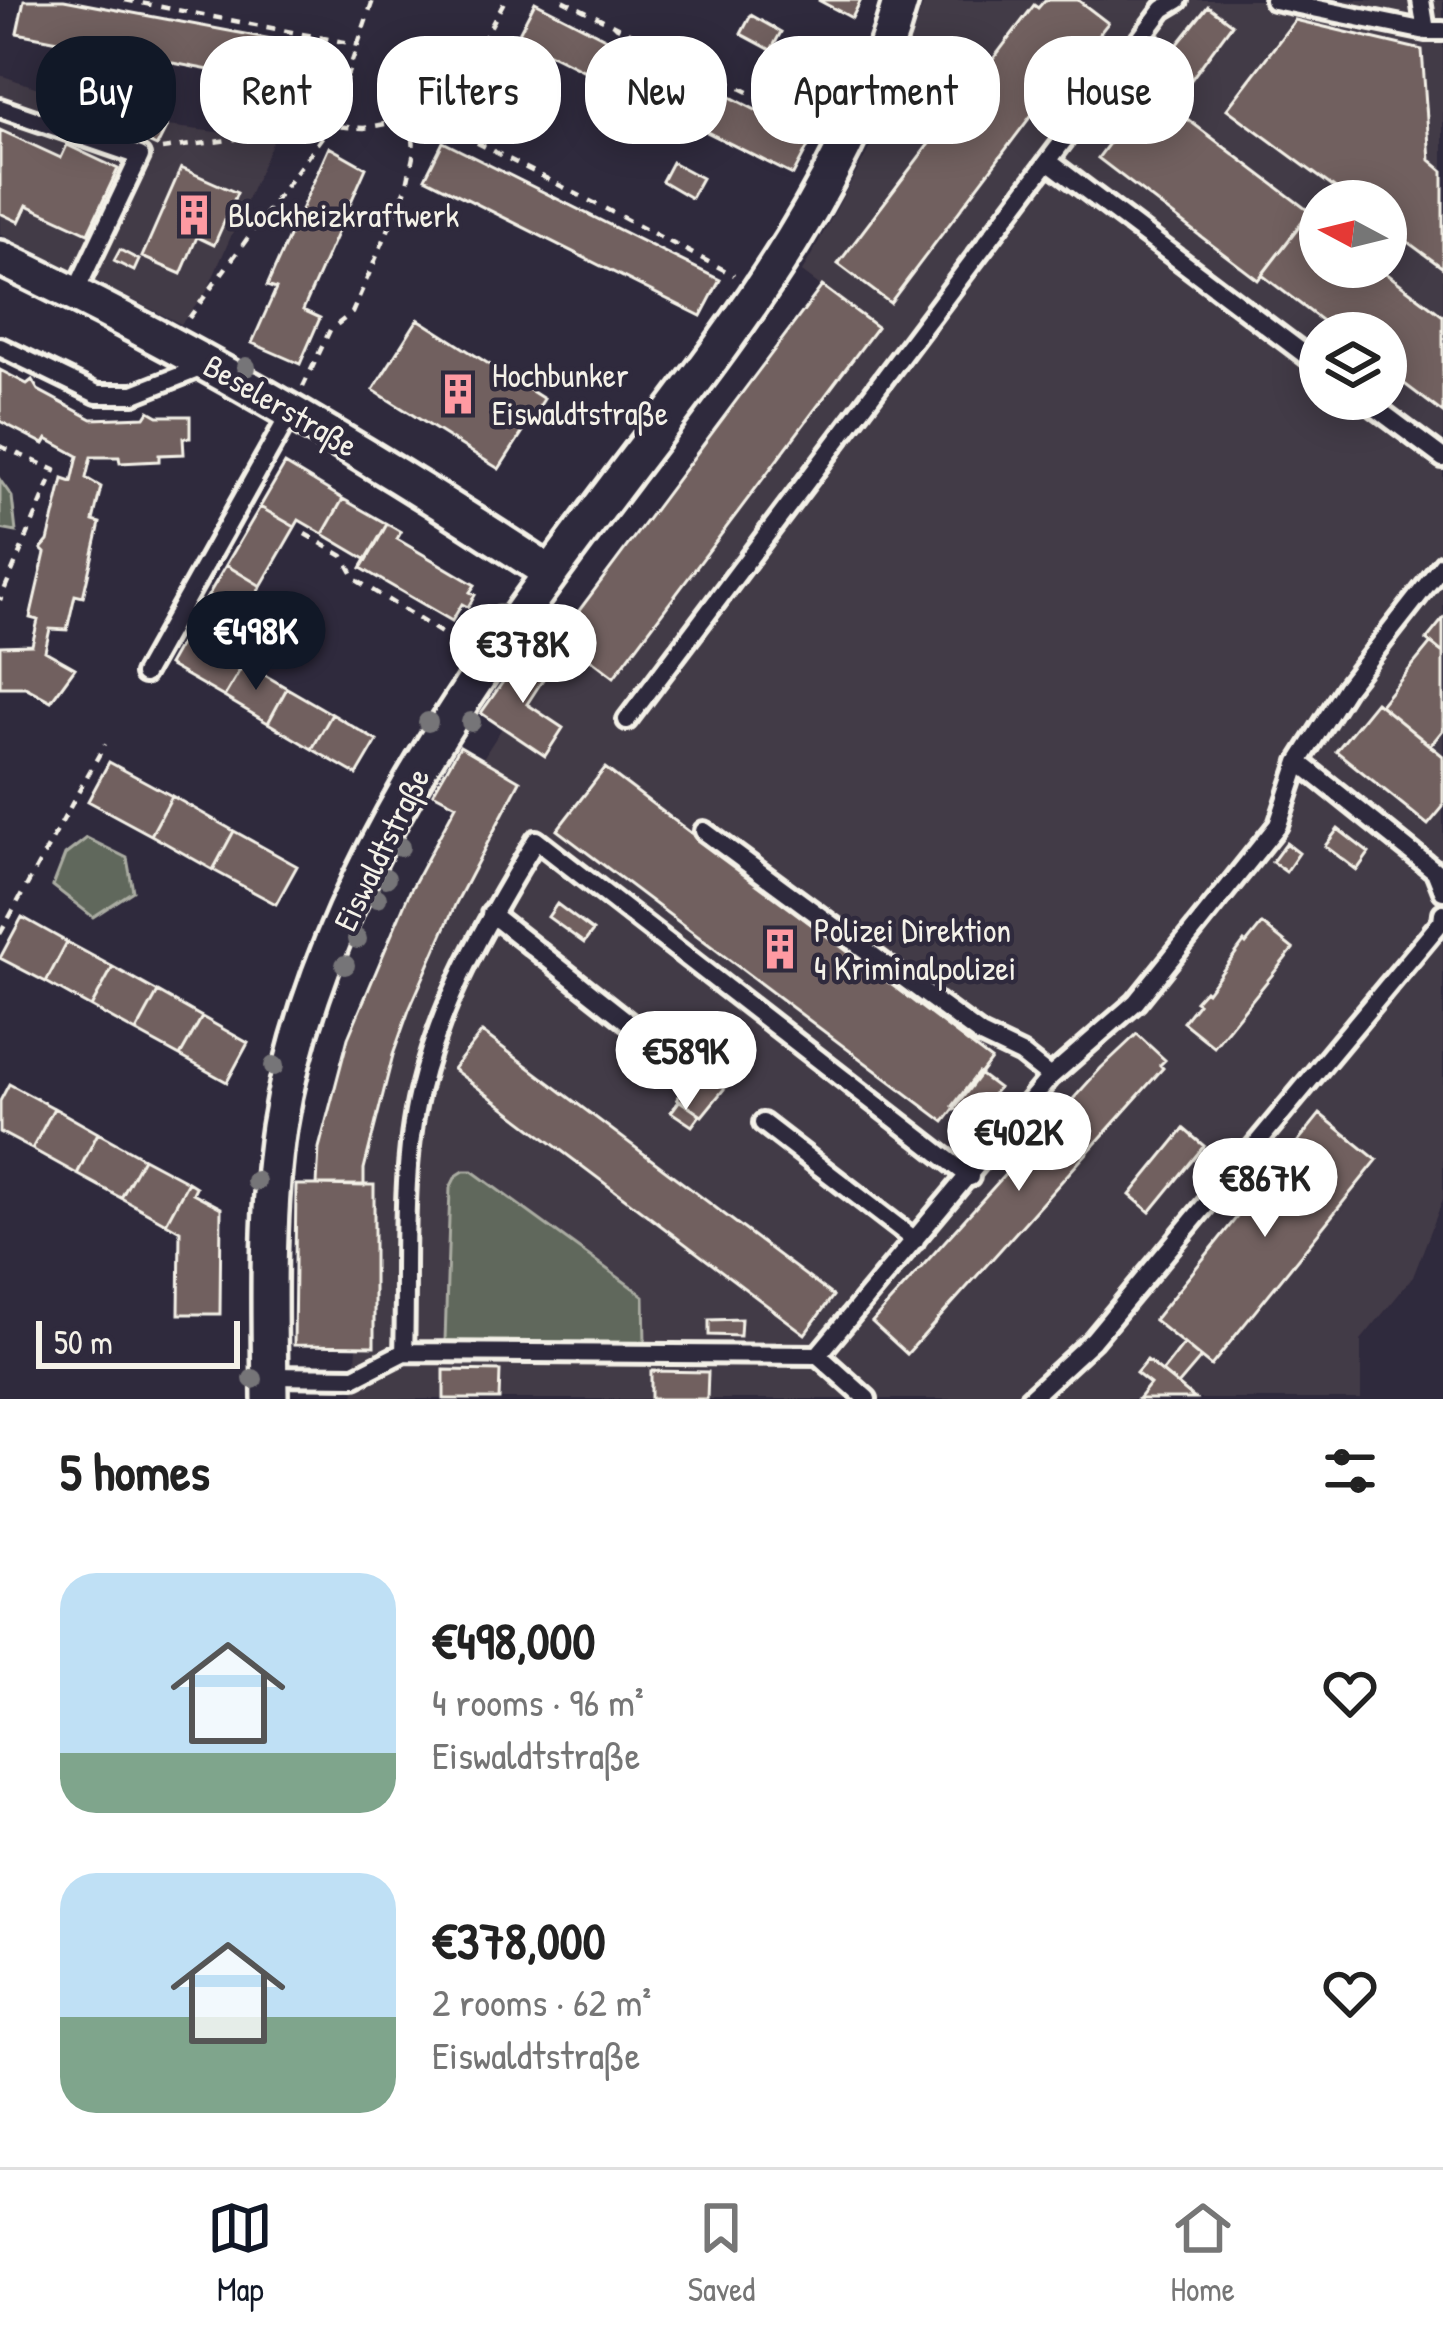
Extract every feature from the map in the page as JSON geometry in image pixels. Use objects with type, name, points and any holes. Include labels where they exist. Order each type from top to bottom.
[{"type":"street","name":"Eiswaldtstraße","points":[[270,1388],[275,1161],[303,1025],[359,885],[457,706],[550,573],[774,274],[860,116],[901,0]]},
{"type":"street","name":"Beselerstraße","points":[[0,258],[171,342],[292,410],[550,573]]},
{"type":"lane","points":[[627,720],[1163,9],[1178,0]]},
{"type":"lane","points":[[1274,0],[1434,31]]},
{"type":"lane","points":[[1421,0],[1434,31]]},
{"type":"lane","points":[[0,108],[140,155],[75,293]]},
{"type":"lane","points":[[1048,161],[1299,350]]},
{"type":"lane","points":[[0,347],[97,394],[134,394],[210,364]]},
{"type":"lane","points":[[144,674],[292,410]]},
{"type":"lane","points":[[1392,420],[1443,458]]},
{"type":"lane","points":[[818,1355],[1050,1077],[1136,1002],[1278,825],[1299,762],[1346,688],[1443,564]]},
{"type":"lane","points":[[1299,762],[1435,871],[1443,891]]},
{"type":"lane","points":[[704,831],[980,1035],[1022,1054],[1050,1077]]},
{"type":"lane","points":[[404,1352],[410,1158],[418,1094],[455,986],[536,840],[970,1177]]},
{"type":"lane","points":[[1030,1399],[1093,1340],[1442,921],[1443,913]]},
{"type":"lane","points":[[491,914],[661,1048]]},
{"type":"lane","points":[[763,1123],[915,1240]]},
{"type":"lane","points":[[270,1388],[355,1377],[404,1352],[818,1355],[867,1399]]},
{"type":"path","points":[[124,0],[360,45]]},
{"type":"path","points":[[353,64],[373,0]]},
{"type":"path","points":[[486,36],[505,0]]},
{"type":"path","points":[[563,0],[751,93]]},
{"type":"path","points":[[140,155],[200,143]]},
{"type":"path","points":[[171,342],[317,144]]},
{"type":"path","points":[[292,410],[330,330],[352,314],[406,188],[413,144]]},
{"type":"path","points":[[481,144],[744,280]]},
{"type":"path","points":[[0,446],[55,470],[0,600]]},
{"type":"path","points":[[305,534],[343,556],[356,580],[469,650]]},
{"type":"path","points":[[0,934],[105,744]]},
{"type":"shaded area","points":[[925,0],[1443,0],[1443,1199],[1413,1277],[1361,1340],[1361,1399],[354,1399],[357,1346],[294,1345],[296,1185],[316,1184],[319,1148],[348,1038],[410,891],[455,806],[433,793],[460,746],[483,758],[502,728],[481,713],[499,686],[524,652],[541,663],[822,287],[802,272],[871,144],[1000,144],[1000,36],[911,36]]},
{"type":"shaded area","points":[[0,75],[36,87],[36,144],[176,144],[176,127],[200,130],[200,144],[272,144],[206,293],[181,324],[0,234]]},
{"type":"green space","points":[[0,480],[12,497],[16,532],[0,529]]},
{"type":"green space","points":[[87,838],[127,858],[133,891],[93,917],[53,886],[65,855]]},
{"type":"green space","points":[[464,1171],[472,1171],[644,1296],[645,1343],[445,1341],[450,1188]]},
{"type":"building","points":[[24,0],[64,0],[256,36],[200,36],[200,68],[176,64],[176,36],[17,33]]},
{"type":"building","points":[[818,0],[861,0],[852,18]]},
{"type":"building","points":[[1045,0],[1078,0],[1108,23],[1098,36],[1024,36],[1024,125],[890,303],[838,264],[929,144],[1000,144],[1000,50],[1034,5],[1038,8]]},
{"type":"building","points":[[535,2],[601,36],[585,36],[585,71],[561,59],[561,36],[518,36]]},
{"type":"building","points":[[1208,6],[1232,24],[1194,76],[1194,36],[1184,36]]},
{"type":"building","points":[[751,15],[781,32],[751,39],[741,34]]},
{"type":"building","points":[[1295,20],[1422,50],[1430,160],[1443,171],[1443,268],[1407,241],[1407,180],[1323,180],[1227,109]]},
{"type":"building","points":[[727,95],[751,108],[751,144],[809,144],[793,175],[727,142]]},
{"type":"building","points":[[1194,124],[1299,204],[1299,226],[1258,280],[1098,158],[1108,144],[1194,144]]},
{"type":"building","points":[[0,130],[61,158],[67,145],[118,169],[88,233],[27,205],[19,222],[0,213]]},
{"type":"building","points":[[442,144],[447,144],[720,280],[701,316],[425,178]]},
{"type":"building","points":[[329,147],[366,168],[303,310],[320,318],[300,364],[252,343],[276,289],[267,286]]},
{"type":"building","points":[[672,162],[702,178],[691,198],[662,181]]},
{"type":"building","name":"Blockheizkraftwerk","points":[[181,168],[237,193],[214,245],[197,237],[181,274],[142,257]]},
{"type":"building","points":[[1299,227],[1299,288],[1406,288],[1443,316],[1443,413],[1407,386],[1407,312],[1310,312],[1262,275]]},
{"type":"building","points":[[120,250],[139,260],[134,271],[114,261]]},
{"type":"building","points":[[822,286],[877,327],[614,677],[560,636]]},
{"type":"building","name":"Hochbunker Eiswaldtstraße","points":[[418,319],[544,399],[499,469],[373,390]]},
{"type":"building","points":[[0,370],[27,384],[32,380],[38,390],[92,419],[145,417],[149,411],[158,416],[190,416],[184,454],[120,463],[119,457],[91,457],[86,478],[101,487],[93,521],[100,523],[83,597],[75,595],[67,630],[50,629],[45,651],[75,668],[51,701],[25,687],[0,687],[0,646],[32,645],[38,620],[30,618],[45,553],[41,549],[48,541],[63,479],[72,482],[78,456],[0,421]]},
{"type":"building","points":[[285,464],[343,499],[323,534],[299,520],[295,527],[260,507]]},
{"type":"building","points":[[343,499],[387,524],[367,560],[323,534]]},
{"type":"building","points":[[260,507],[295,527],[261,586],[226,565]]},
{"type":"building","points":[[387,524],[401,532],[397,539],[475,585],[468,607],[462,604],[452,621],[361,568]]},
{"type":"building","points":[[226,565],[261,586],[227,644],[192,623]]},
{"type":"building","points":[[1443,619],[1443,653],[1426,640]]},
{"type":"building","points":[[192,623],[227,644],[223,651],[244,663],[224,697],[168,665]]},
{"type":"building","points":[[1431,643],[1443,653],[1443,730],[1430,746],[1380,705]]},
{"type":"building","points":[[524,652],[549,670],[527,704],[563,728],[545,756],[481,713]]},
{"type":"building","points":[[244,663],[287,688],[268,723],[224,697]]},
{"type":"building","points":[[287,688],[332,714],[312,749],[268,723]]},
{"type":"building","points":[[1376,702],[1443,756],[1443,807],[1428,825],[1336,751]]},
{"type":"building","points":[[332,714],[377,741],[357,775],[312,749]]},
{"type":"building","points":[[460,746],[520,781],[456,903],[409,1010],[393,1055],[364,1169],[364,1186],[317,1185],[319,1148],[348,1038],[410,891],[456,805],[433,793]]},
{"type":"building","points":[[109,762],[172,796],[151,835],[88,801]]},
{"type":"building","name":"Polizei Direktion 4 Kriminalpolizei","points":[[605,768],[991,1060],[944,1122],[557,830]]},
{"type":"building","points":[[172,796],[234,831],[213,870],[151,835]]},
{"type":"building","points":[[1338,829],[1369,853],[1357,870],[1325,846]]},
{"type":"building","points":[[234,831],[297,866],[276,904],[213,870]]},
{"type":"building","points":[[1286,843],[1299,853],[1286,872],[1272,862]]},
{"type":"building","points":[[557,904],[593,931],[584,943],[548,917]]},
{"type":"building","points":[[22,917],[67,942],[46,982],[0,958]]},
{"type":"building","points":[[1262,924],[1293,949],[1214,1047],[1183,1022],[1195,1001]]},
{"type":"building","points":[[67,942],[113,967],[91,1007],[46,982]]},
{"type":"building","points":[[113,967],[158,992],[136,1032],[91,1007]]},
{"type":"building","points":[[158,992],[202,1017],[180,1056],[136,1032]]},
{"type":"building","points":[[202,1017],[248,1043],[227,1082],[180,1056]]},
{"type":"building","points":[[482,1032],[833,1296],[805,1334],[453,1069]]},
{"type":"building","points":[[1137,1034],[1165,1060],[1160,1065],[1163,1068],[907,1354],[872,1322]]},
{"type":"building","points":[[707,1053],[737,1073],[702,1116],[677,1099]]},
{"type":"building","points":[[978,1073],[998,1088],[972,1121],[953,1106]]},
{"type":"building","points":[[9,1084],[54,1108],[32,1149],[0,1132],[0,1101]]},
{"type":"building","points":[[680,1100],[700,1115],[692,1126],[671,1112]]},
{"type":"building","points":[[54,1108],[98,1133],[77,1174],[32,1149]]},
{"type":"building","points":[[1320,1114],[1377,1160],[1211,1366],[1154,1320]]},
{"type":"building","points":[[1184,1129],[1204,1146],[1150,1212],[1130,1195]]},
{"type":"building","points":[[98,1133],[143,1158],[121,1198],[77,1174]]},
{"type":"building","points":[[143,1158],[188,1182],[166,1223],[121,1198]]},
{"type":"building","points":[[188,1182],[196,1187],[193,1193],[221,1208],[220,1314],[179,1314],[180,1231],[166,1223]]},
{"type":"building","points":[[296,1185],[374,1185],[374,1346],[294,1345]]},
{"type":"building","points":[[741,1319],[740,1336],[709,1335],[709,1320]]},
{"type":"building","points":[[1184,1344],[1201,1358],[1178,1385],[1162,1372]]},
{"type":"building","points":[[1147,1360],[1195,1399],[1138,1399],[1150,1384],[1136,1373]]},
{"type":"building","points":[[444,1370],[500,1371],[499,1399],[444,1399]]},
{"type":"building","points":[[651,1371],[708,1372],[707,1399],[651,1399]]},
{"type":"place","name":"Blockheizkraftwerk","points":[[194,215]]},
{"type":"place","name":"Hochbunker Eiswaldtstraße","points":[[458,394]]},
{"type":"place","name":"Polizei Direktion 4 Kriminalpolizei","points":[[780,949]]}]
